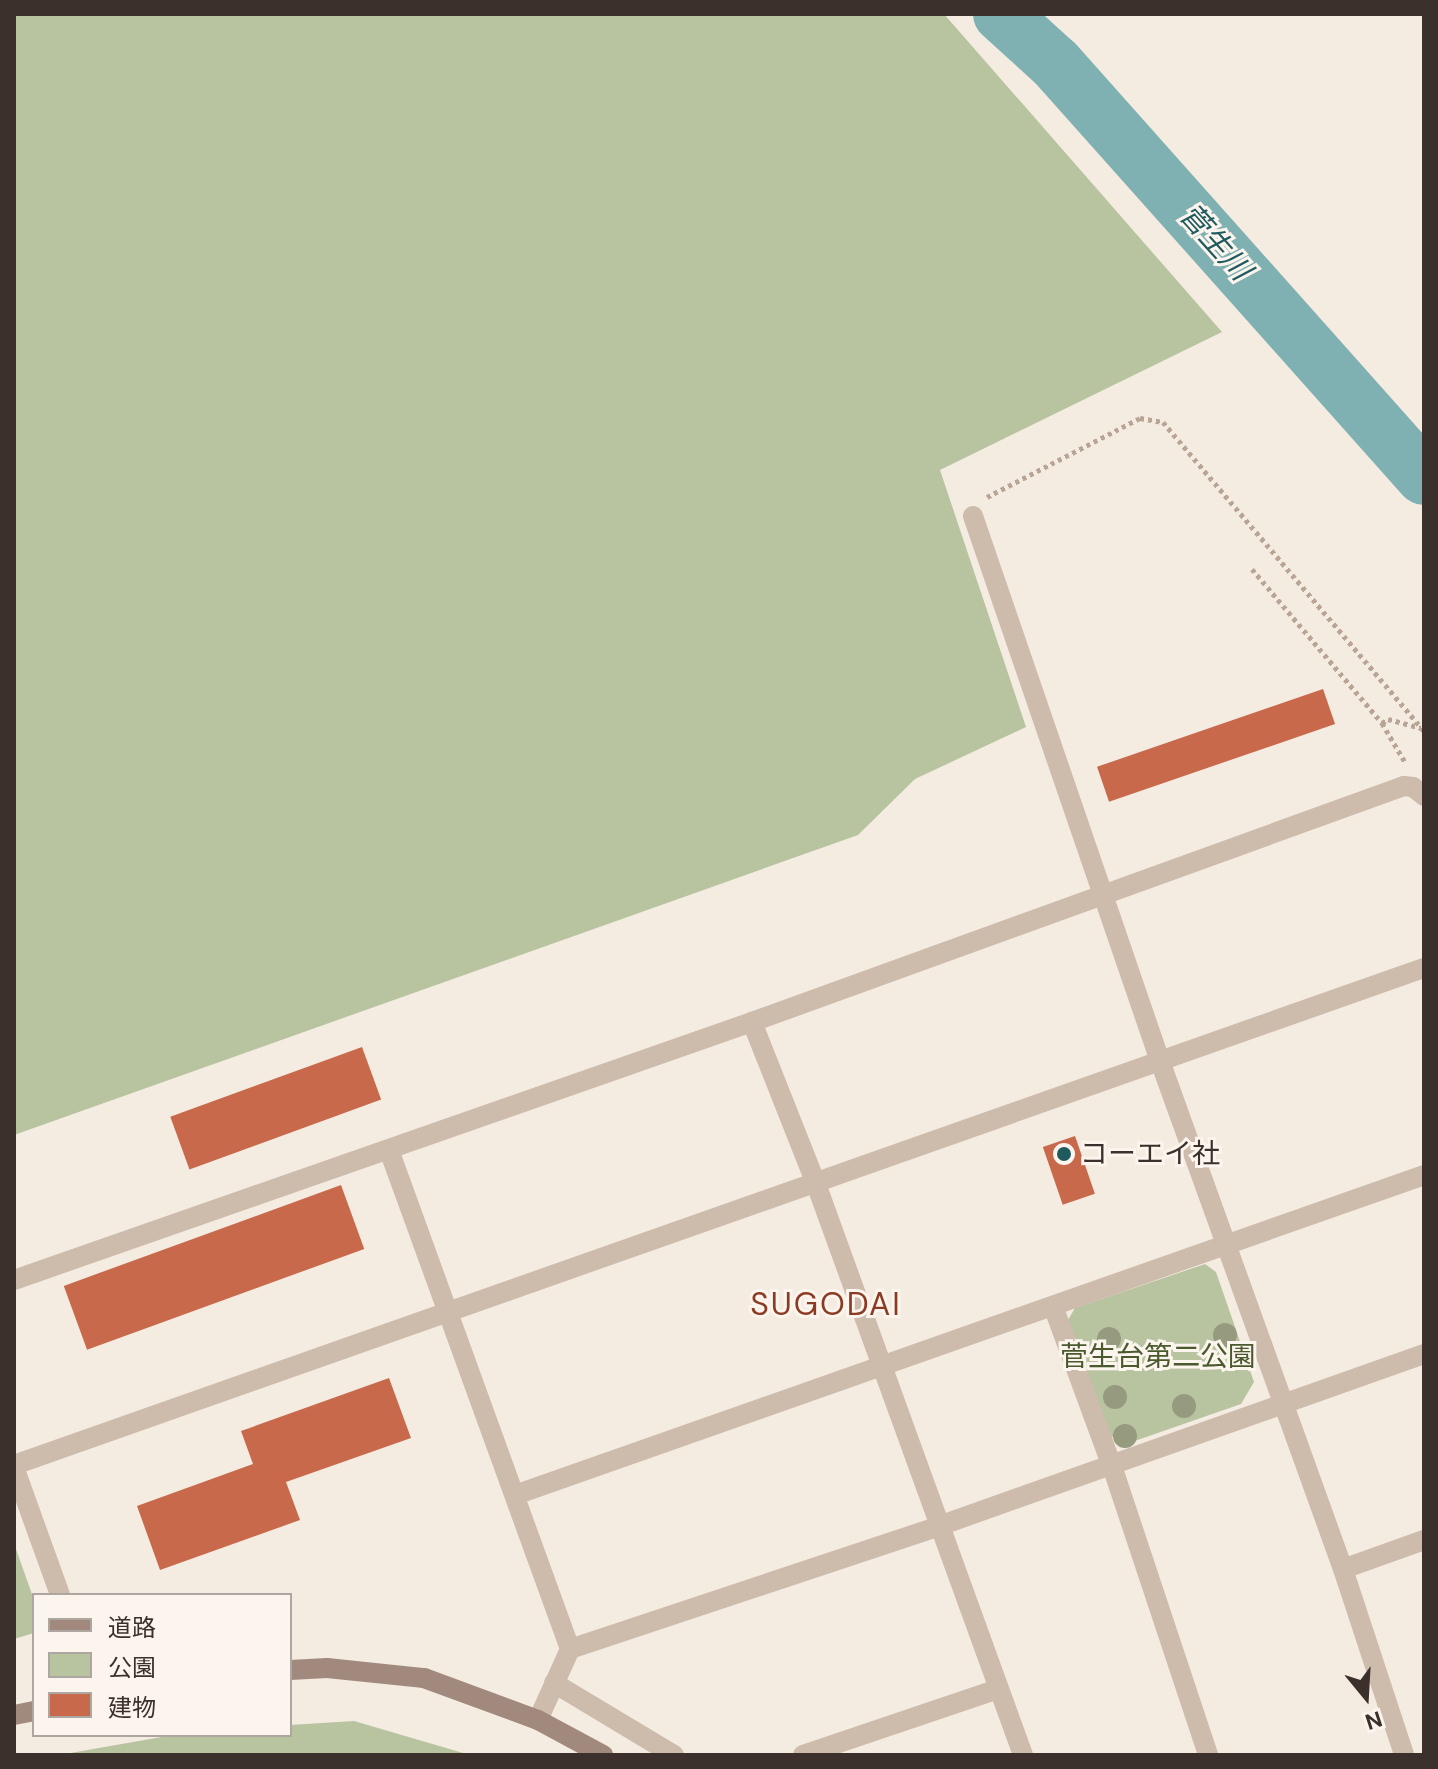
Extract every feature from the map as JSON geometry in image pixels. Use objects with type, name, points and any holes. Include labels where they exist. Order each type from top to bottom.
[{"type":"main road","points":[[292,1670],[327,1668],[424,1678],[538,1720],[603,1755]]},
{"type":"street","points":[[973,516],[1160,1061],[1343,1569],[1404,1755]]},
{"type":"street","points":[[14,1280],[752,1022],[1404,786],[1423,794]]},
{"type":"street","points":[[59,1593],[14,1466],[1424,968]]},
{"type":"street","points":[[752,1022],[815,1181],[1023,1755]]},
{"type":"street","points":[[389,1150],[570,1649],[538,1720]]},
{"type":"street","points":[[515,1495],[1424,1175]]},
{"type":"street","points":[[1053,1306],[1112,1466],[1208,1755]]},
{"type":"street","points":[[570,1649],[939,1526],[1283,1407],[1424,1354]]},
{"type":"street","points":[[1343,1569],[1424,1540]]},
{"type":"street","points":[[554,1683],[674,1755]]},
{"type":"street","points":[[803,1755],[998,1689]]},
{"type":"path","points":[[973,516],[970,506],[1140,418],[1163,422],[1423,730]]},
{"type":"path","points":[[1252,569],[1382,723],[1423,794]]},
{"type":"path","points":[[1382,723],[1388,719],[1423,730]]},
{"type":"green space","points":[[14,14],[944,14],[1222,332],[940,470],[1026,727],[915,779],[858,835],[14,1135]]},
{"type":"green space","name":"菅生台第二公園","points":[[1205,1264],[1216,1272],[1254,1382],[1241,1404],[1126,1444],[1122,1434],[1110,1438],[1068,1320],[1075,1308]]},
{"type":"green space","points":[[16,1549],[32,1594],[32,1634],[14,1639]]},
{"type":"green space","points":[[354,1721],[470,1755],[59,1755],[162,1737],[292,1737],[292,1725]]},
{"type":"building","points":[[1323,689],[1335,724],[1109,802],[1097,767]]},
{"type":"building","points":[[362,1047],[381,1100],[189,1169],[170,1117]]},
{"type":"building","points":[[1075,1136],[1095,1194],[1063,1205],[1043,1147]]},
{"type":"building","points":[[341,1185],[364,1249],[87,1350],[64,1286]]},
{"type":"building","points":[[389,1378],[411,1438],[286,1482],[300,1520],[160,1570],[137,1506],[253,1464],[241,1431]]},
{"type":"waterway","name":"菅生川","points":[[1001,14],[1056,64],[1424,477]]},
{"type":"place","name":"コーエイ社","points":[[1064,1154]]},
{"type":"district","name":"SUGODAI","points":[[826,1304]]}]
